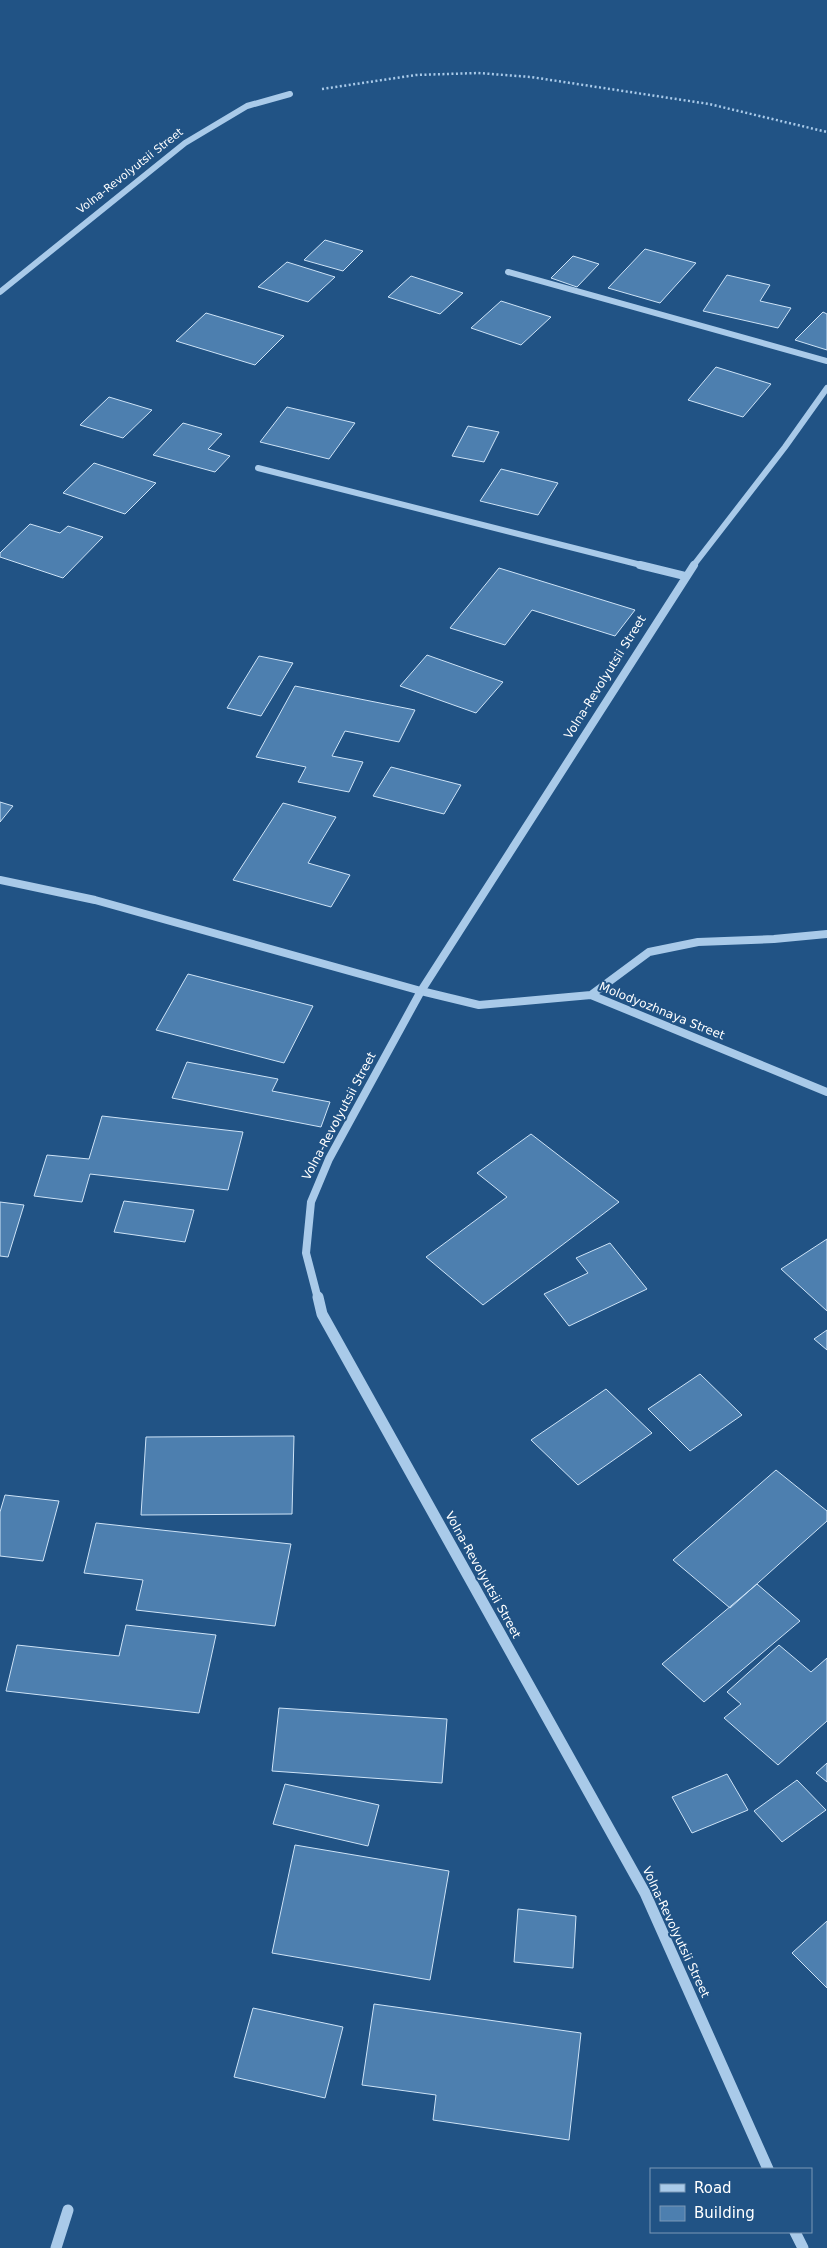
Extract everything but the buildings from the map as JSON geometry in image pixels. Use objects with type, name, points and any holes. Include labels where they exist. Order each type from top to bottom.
[{"type":"street","name":"Volna-Revolyutsii Street","points":[[0,292],[186,143],[247,106],[290,94]]},
{"type":"street","points":[[508,272],[827,361]]},
{"type":"street","name":"Volna-Revolyutsii Street","points":[[768,2168],[645,1892],[322,1314],[306,1252],[311,1202],[330,1159],[421,991],[685,576],[785,447],[827,388]]},
{"type":"street","points":[[258,468],[685,576]]},
{"type":"street","points":[[0,880],[95,900],[421,991]]},
{"type":"street","points":[[591,995],[649,952],[698,942],[774,939],[827,934]]},
{"type":"street","name":"Molodyozhnaya Street","points":[[421,991],[479,1005],[591,995],[827,1092]]},
{"type":"street","points":[[56,2248],[68,2210]]},
{"type":"street","points":[[796,2233],[803,2248]]},
{"type":"path","points":[[290,94],[416,75],[478,73],[531,77],[709,104],[827,132]]}]
